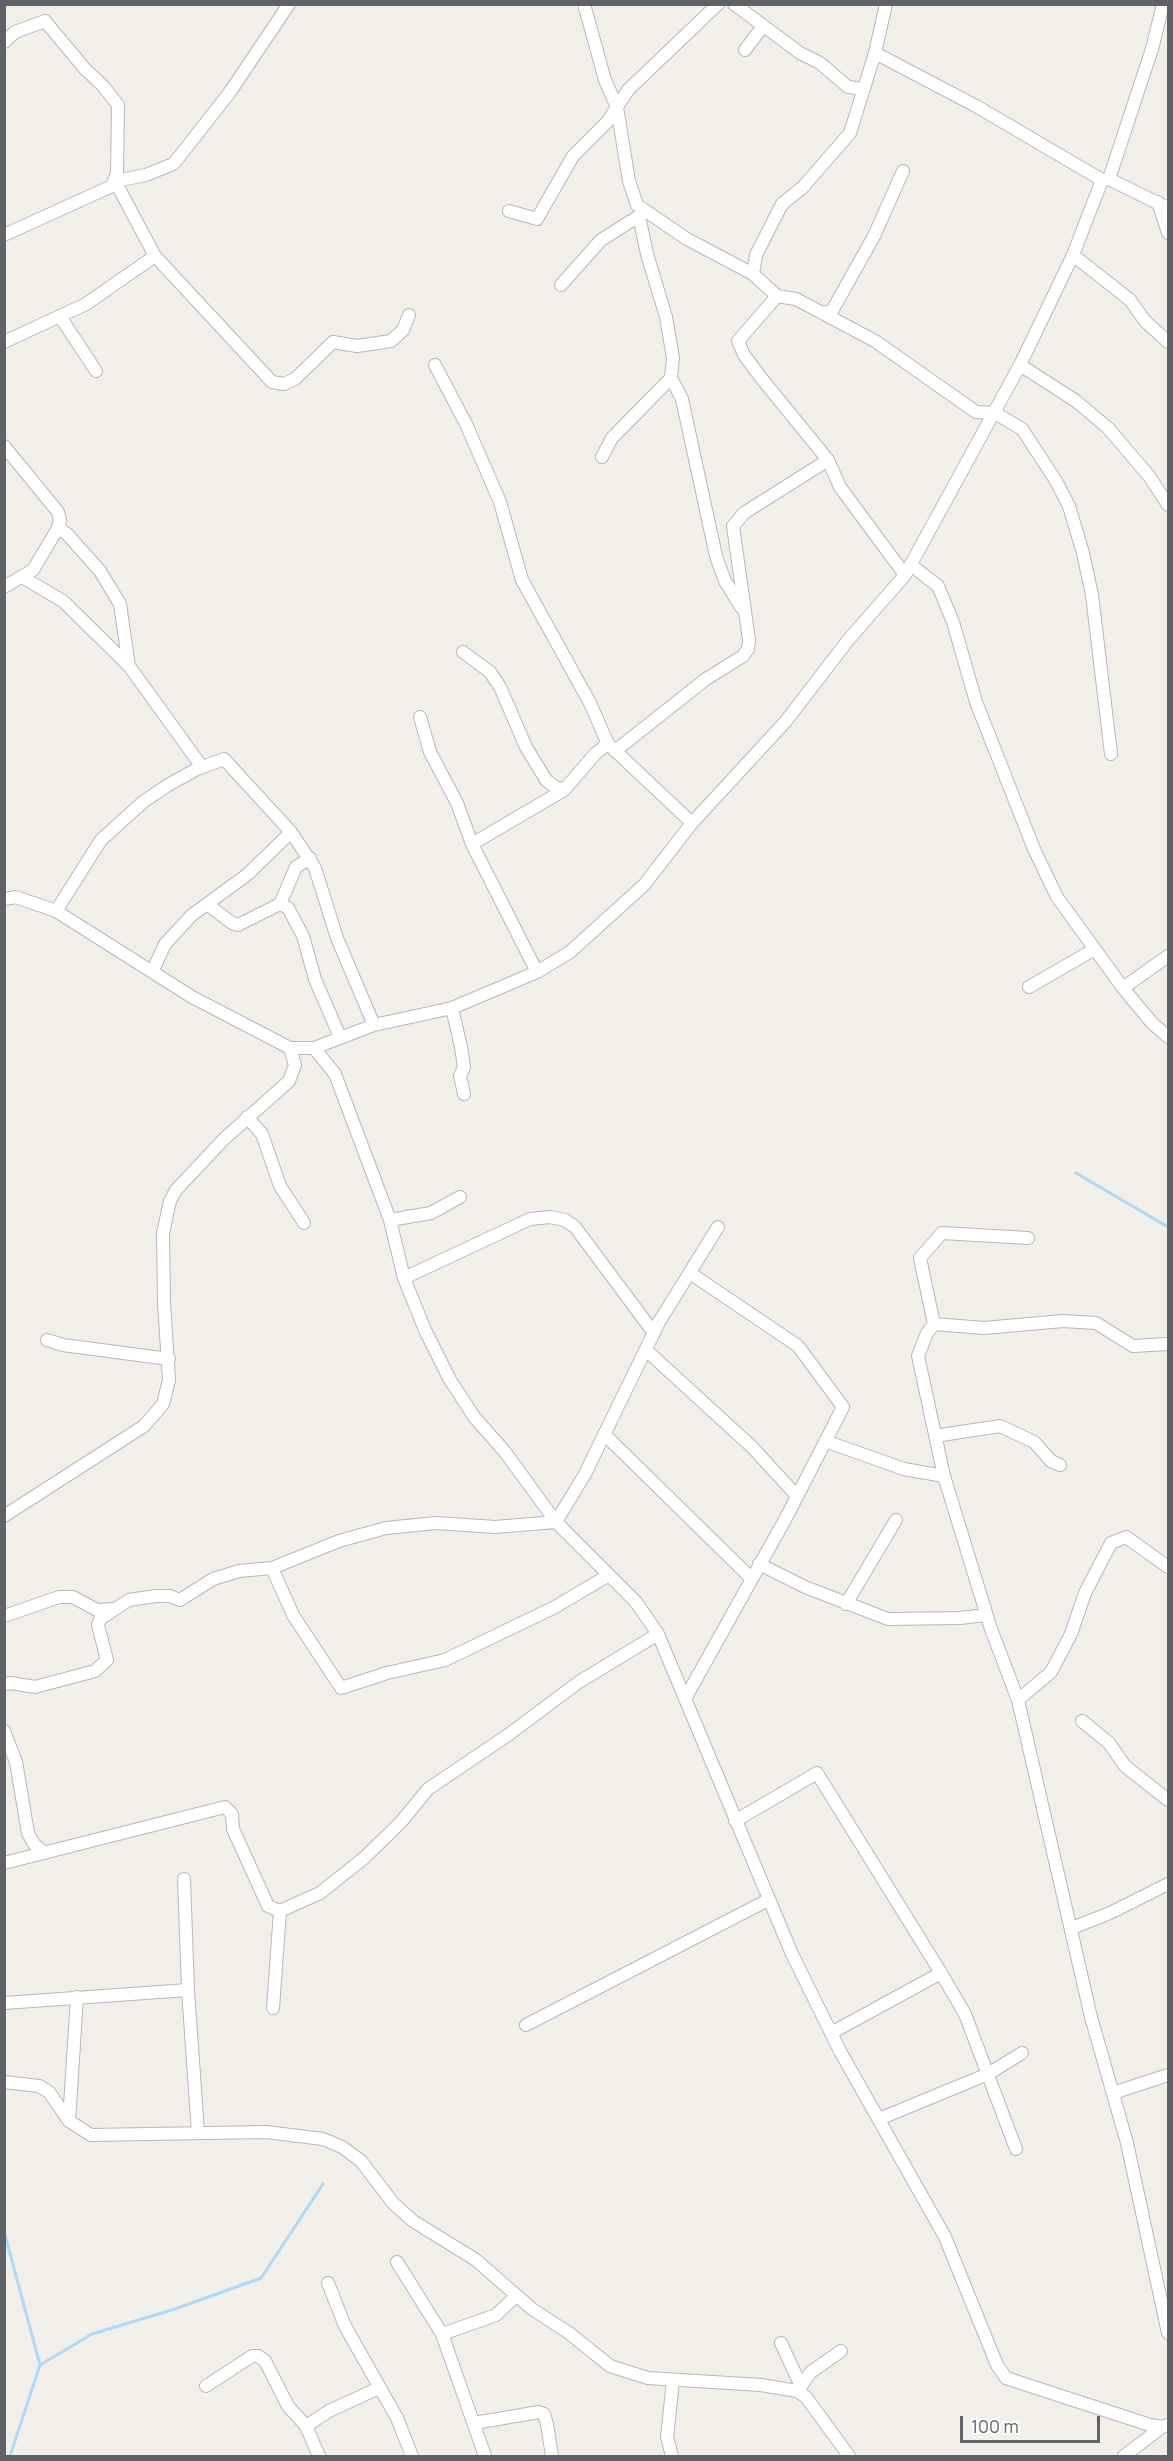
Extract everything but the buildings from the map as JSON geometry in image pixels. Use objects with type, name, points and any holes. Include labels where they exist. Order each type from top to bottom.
[{"type":"street","points":[[4,234],[106,191],[116,181],[146,175],[172,164],[230,92],[289,4]]},
{"type":"street","points":[[584,4],[606,80],[617,107],[629,181],[666,317],[673,358],[671,378],[682,399],[716,556],[725,581],[744,611]]},
{"type":"street","points":[[509,211],[537,219],[573,156],[609,120],[628,90],[718,4]]},
{"type":"street","points":[[734,4],[800,53],[820,63],[848,87],[864,89]]},
{"type":"street","points":[[753,274],[756,255],[782,204],[803,187],[850,133],[875,53],[886,4]]},
{"type":"street","points":[[4,899],[16,897],[56,911],[192,997],[291,1048],[314,1048],[374,1025],[452,1008],[537,972],[570,952],[615,914],[644,885],[692,823],[786,722],[849,639],[908,570],[967,459],[995,413],[1073,255],[1106,179],[1152,49],[1163,4]]},
{"type":"street","points":[[4,42],[15,32],[45,21],[85,69],[104,86],[118,105],[116,181],[155,255],[272,382],[284,384],[295,379],[333,342],[357,346],[390,341],[403,330],[409,315]]},
{"type":"street","points":[[745,50],[763,26]]},
{"type":"street","points":[[875,53],[976,106],[1106,179],[1163,205],[1168,234]]},
{"type":"street","points":[[822,313],[832,311],[874,236],[903,171]]},
{"type":"street","points":[[621,196],[638,210],[687,239],[753,274],[777,296],[796,299],[875,341],[976,412],[995,413],[1022,429],[1056,481],[1069,506],[1083,553],[1092,595],[1111,754]]},
{"type":"street","points":[[561,285],[601,240],[638,210]]},
{"type":"street","points":[[4,342],[61,318],[86,304],[155,255]]},
{"type":"street","points":[[1073,255],[1130,300],[1145,321],[1168,342]]},
{"type":"street","points":[[777,296],[738,341],[744,355],[828,460],[840,487],[908,570],[938,586],[953,622],[976,702],[1034,849],[1057,897],[1123,988],[1152,1023],[1168,1037]]},
{"type":"street","points":[[61,318],[96,371]]},
{"type":"street","points":[[435,365],[466,424],[500,502],[522,580],[590,703],[611,748],[692,823]]},
{"type":"street","points":[[1020,365],[1076,401],[1108,428],[1149,476],[1168,505]]},
{"type":"street","points":[[602,457],[612,438],[671,378]]},
{"type":"street","points":[[4,446],[58,512],[58,528],[33,570],[4,587]]},
{"type":"street","points":[[472,844],[564,790],[596,753],[611,748],[706,679],[743,656],[748,649],[749,640],[734,543],[736,521],[814,466],[828,460]]},
{"type":"street","points":[[58,528],[68,534],[100,571],[120,604],[129,666]]},
{"type":"street","points":[[22,577],[63,601],[129,666],[202,767]]},
{"type":"street","points":[[463,652],[490,672],[500,687],[526,747],[541,772],[555,788],[564,790]]},
{"type":"street","points":[[420,717],[430,752],[457,803],[472,844],[537,972]]},
{"type":"street","points":[[56,911],[100,840],[143,802],[202,767],[224,759],[291,832],[310,858],[338,938],[374,1025]]},
{"type":"street","points":[[152,972],[165,944],[207,904],[248,874],[291,832]]},
{"type":"street","points":[[207,904],[232,924],[238,925],[280,904],[296,867],[310,858]]},
{"type":"street","points":[[280,904],[288,908],[303,936],[315,979],[340,1037]]},
{"type":"street","points":[[1029,987],[1095,949]]},
{"type":"street","points":[[1123,988],[1168,956]]},
{"type":"street","points":[[452,1008],[464,1067],[460,1076],[464,1094]]},
{"type":"street","points":[[4,1516],[144,1426],[163,1404],[169,1380],[169,1359],[164,1303],[163,1233],[170,1201],[176,1190],[246,1117],[289,1081],[295,1065],[291,1048]]},
{"type":"street","points":[[314,1048],[335,1074],[390,1220],[403,1265],[404,1278],[425,1330],[450,1380],[475,1418],[505,1452],[556,1522],[636,1602],[658,1634],[768,1900],[831,2033],[945,2237],[988,2345],[1006,2378],[1165,2426]]},
{"type":"street","points":[[246,1117],[262,1134],[280,1186],[304,1223]]},
{"type":"street","points":[[390,1220],[431,1213],[460,1197]]},
{"type":"street","points":[[404,1278],[530,1219],[550,1217],[565,1220],[575,1227],[654,1333]]},
{"type":"street","points":[[556,1522],[585,1474],[654,1333],[718,1227]]},
{"type":"street","points":[[1028,1238],[942,1233],[920,1258],[934,1324],[927,1333],[918,1356],[944,1476],[986,1615],[1018,1700],[1092,2017],[1127,2143],[1168,2333]]},
{"type":"street","points":[[686,1697],[797,1496],[843,1407],[798,1346],[690,1273]]},
{"type":"street","points":[[934,1324],[984,1328],[1063,1321],[1096,1323],[1133,1346],[1168,1344]]},
{"type":"street","points":[[46,1340],[63,1345],[169,1359]]},
{"type":"street","points":[[646,1350],[752,1448],[797,1496]]},
{"type":"street","points":[[936,1436],[1000,1426],[1034,1442],[1051,1461],[1060,1465]]},
{"type":"street","points":[[604,1434],[752,1579]]},
{"type":"street","points":[[825,1441],[904,1469],[944,1476]]},
{"type":"street","points":[[846,1604],[896,1520]]},
{"type":"street","points":[[4,1684],[35,1687],[95,1671],[107,1660],[98,1624],[100,1619],[129,1600],[170,1596],[180,1600],[213,1579],[239,1571],[272,1568],[339,1541],[386,1528],[436,1523],[495,1527],[556,1522]]},
{"type":"street","points":[[1018,1700],[1051,1672],[1071,1634],[1085,1593],[1111,1543],[1126,1537],[1168,1567]]},
{"type":"street","points":[[759,1564],[846,1604],[888,1619],[960,1618],[986,1615]]},
{"type":"street","points":[[272,1568],[303,1633],[341,1688],[445,1660],[555,1607],[609,1575]]},
{"type":"street","points":[[4,1616],[58,1597],[73,1597],[97,1610],[114,1609]]},
{"type":"street","points":[[4,1863],[144,1830],[225,1807],[232,1814],[233,1829],[268,1906],[279,1911],[320,1893],[363,1858],[401,1822],[428,1789],[508,1735],[579,1682],[658,1634]]},
{"type":"street","points":[[1082,1721],[1109,1743],[1125,1766],[1168,1800]]},
{"type":"street","points":[[4,1731],[16,1762],[28,1833],[43,1852]]},
{"type":"street","points":[[735,1821],[817,1773],[964,2014],[1016,2149]]},
{"type":"street","points":[[184,1879],[188,1990],[198,2133]]},
{"type":"street","points":[[1072,1928],[1110,1913],[1168,1884]]},
{"type":"street","points":[[526,2025],[768,1900]]},
{"type":"street","points":[[273,2008],[279,1911]]},
{"type":"street","points":[[831,2033],[941,1973]]},
{"type":"street","points":[[4,2003],[188,1990]]},
{"type":"street","points":[[69,2121],[77,1997]]},
{"type":"street","points":[[879,2119],[988,2073],[1022,2053]]},
{"type":"street","points":[[1113,2093],[1168,2075]]},
{"type":"street","points":[[4,2082],[39,2086],[49,2092],[69,2121],[91,2135],[266,2132],[323,2139],[342,2147],[361,2161],[393,2203],[413,2221],[476,2260],[516,2295],[610,2366],[637,2376],[673,2381],[801,2389]]},
{"type":"street","points":[[397,2262],[442,2334],[485,2457]]},
{"type":"street","points":[[328,2283],[345,2326],[397,2418],[412,2457]]},
{"type":"street","points":[[442,2334],[496,2315],[516,2295]]},
{"type":"street","points":[[781,2343],[801,2389],[849,2457]]},
{"type":"street","points":[[801,2389],[812,2372],[842,2351]]},
{"type":"street","points":[[206,2386],[252,2356],[258,2356],[265,2361],[288,2406],[306,2426],[319,2457]]},
{"type":"street","points":[[672,2457],[667,2437],[673,2381]]},
{"type":"street","points":[[306,2426],[329,2411],[379,2388]]},
{"type":"street","points":[[474,2423],[539,2412],[544,2414],[552,2457]]},
{"type":"street","points":[[1124,2457],[1165,2426]]},
{"type":"waterway","points":[[1076,1173],[1168,1227]]},
{"type":"waterway","points":[[40,2365],[92,2334],[175,2309],[261,2278],[323,2184]]},
{"type":"waterway","points":[[4,2231],[40,2365],[10,2456]]}]
